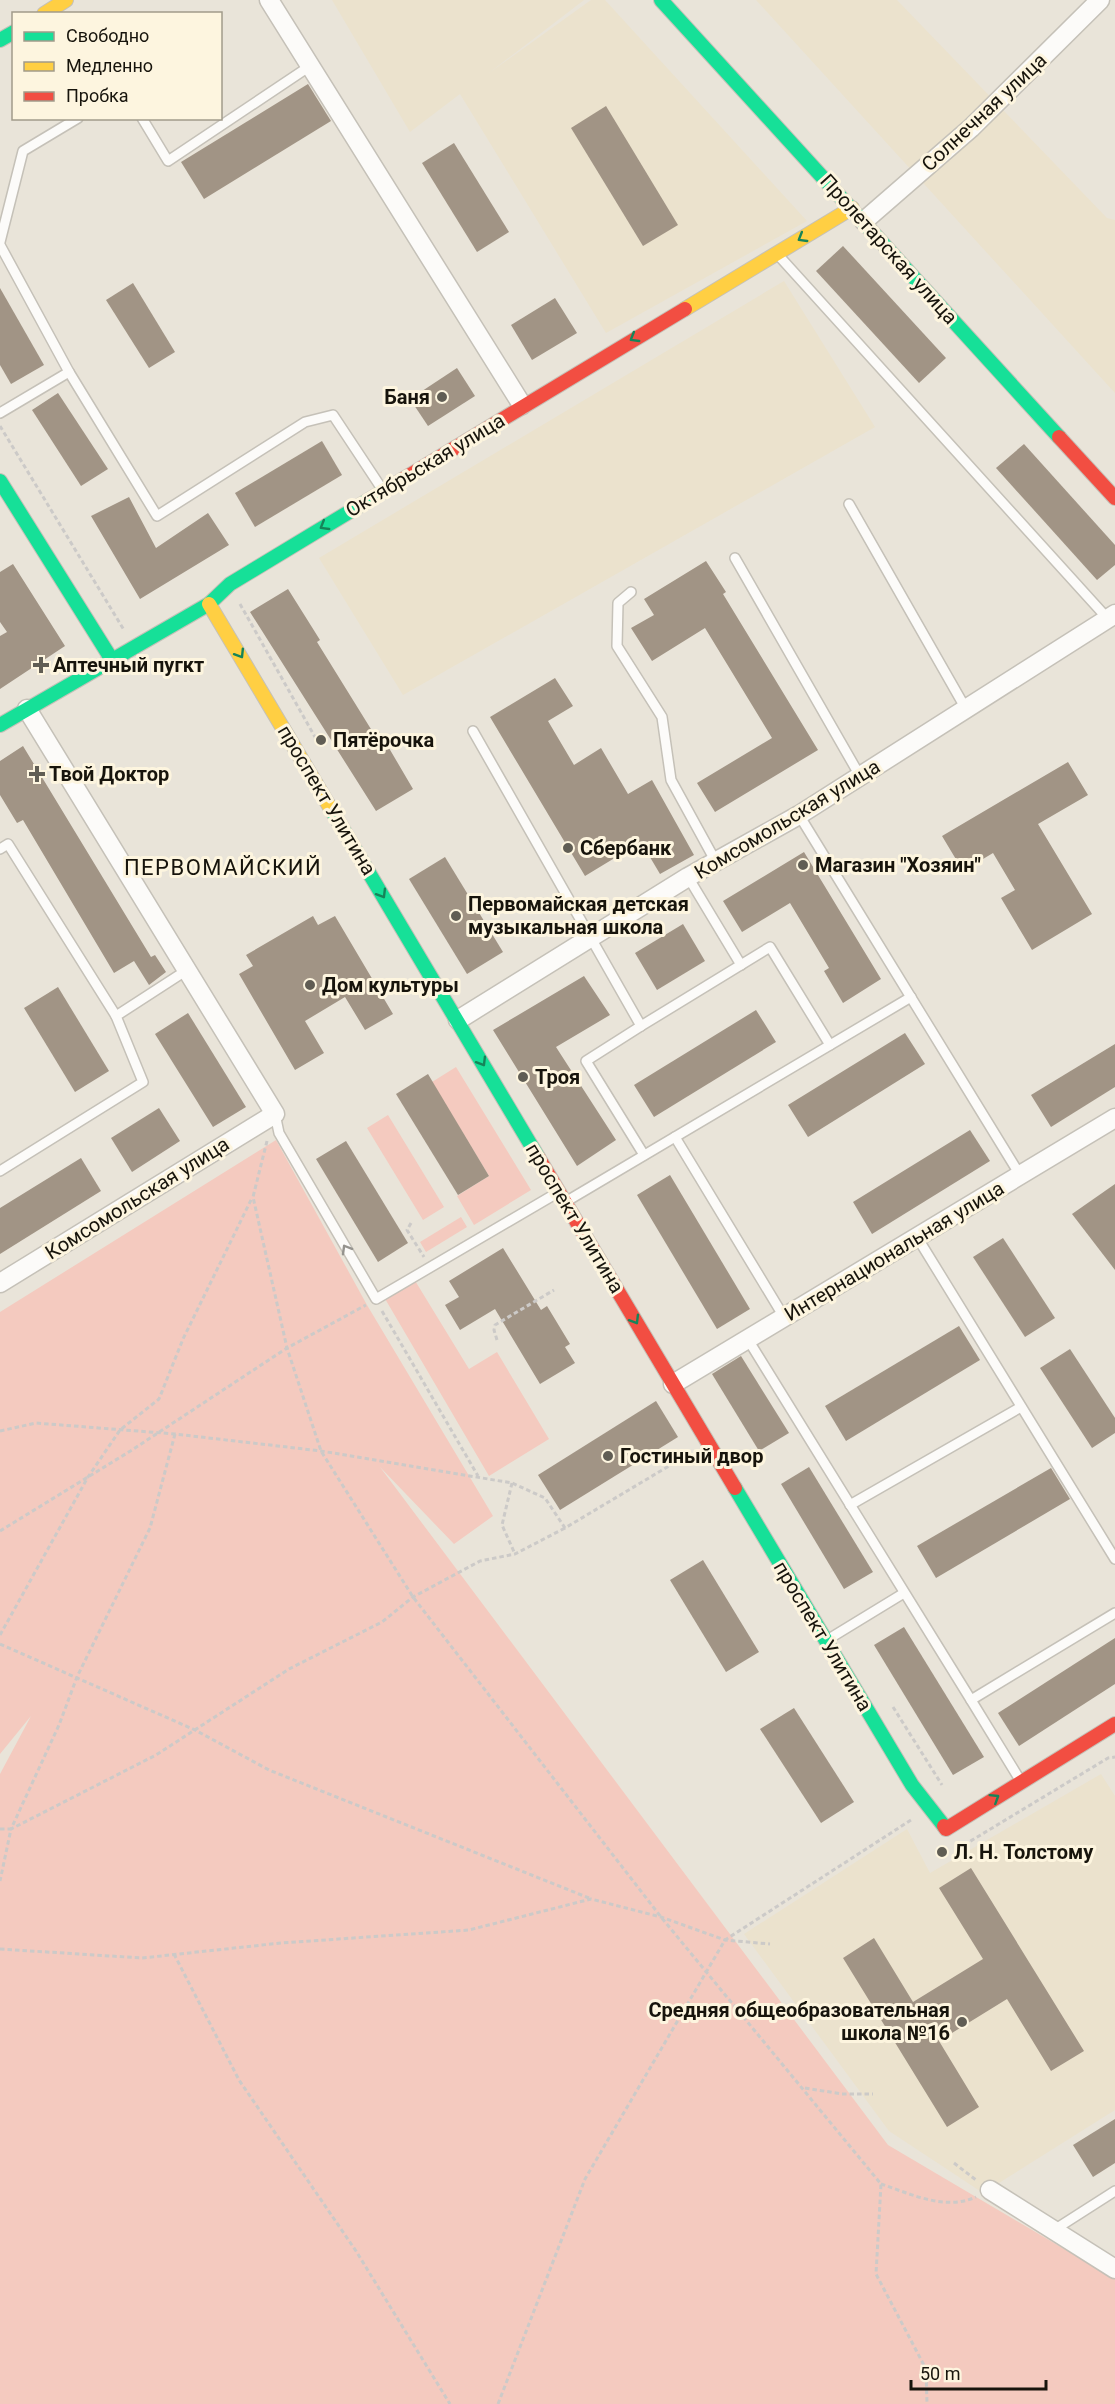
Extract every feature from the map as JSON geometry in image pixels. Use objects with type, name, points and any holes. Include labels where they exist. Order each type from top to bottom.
[{"type":"street","points":[[269,0],[522,405]]},
{"type":"street","name":"Пролетарская улица","points":[[661,0],[1115,498]]},
{"type":"street","name":"Солнечная улица","points":[[858,214],[971,128],[1100,0]]},
{"type":"street","points":[[48,12],[67,2]]},
{"type":"street","name":"Октябрьская улица","points":[[0,725],[209,604],[230,584],[522,405],[777,253],[858,214]]},
{"type":"street","points":[[0,481],[112,660]]},
{"type":"street","name":"проспект Улитина","points":[[209,604],[912,1785],[946,1829],[1021,1782]]},
{"type":"street","name":"Комсомольская улица","points":[[458,1020],[688,878],[799,815],[1111,616]]},
{"type":"street","points":[[27,709],[274,1114]]},
{"type":"street","name":"Комсомольская улица","points":[[0,1283],[274,1114]]},
{"type":"street","name":"Интернациональная улица","points":[[673,1383],[1115,1118]]},
{"type":"street","points":[[1021,1782],[1115,1724]]},
{"type":"street","points":[[990,2190],[1115,2268]]},
{"type":"lane","points":[[143,120],[168,161],[310,66]]},
{"type":"lane","points":[[75,120],[23,151],[0,244],[69,372],[157,516],[305,422],[333,415],[383,490]]},
{"type":"lane","points":[[777,253],[1111,616]]},
{"type":"lane","points":[[0,413],[69,372]]},
{"type":"lane","points":[[849,504],[966,709]]},
{"type":"lane","points":[[735,558],[860,776]]},
{"type":"lane","points":[[631,591],[618,603],[617,646],[662,717],[671,780],[716,862]]},
{"type":"lane","points":[[473,730],[640,1026]]},
{"type":"lane","points":[[799,815],[1020,1175]]},
{"type":"lane","points":[[0,849],[8,844],[116,1016],[143,1083],[0,1171]]},
{"type":"lane","points":[[688,878],[741,965]]},
{"type":"lane","points":[[644,1155],[586,1060],[741,965],[771,948],[830,1045]]},
{"type":"lane","points":[[116,1016],[187,970]]},
{"type":"lane","points":[[274,1114],[279,1133],[376,1299],[562,1197],[644,1155],[911,997]]},
{"type":"lane","points":[[675,1137],[784,1317]]},
{"type":"lane","points":[[917,1237],[1115,1559]]},
{"type":"lane","points":[[746,1338],[1021,1782]]},
{"type":"lane","points":[[850,1505],[1022,1407]]},
{"type":"lane","points":[[826,1641],[904,1593]]},
{"type":"lane","points":[[971,1700],[1115,1613]]},
{"type":"lane","points":[[1054,2230],[1115,2191]]},
{"type":"path","points":[[0,426],[125,633]]},
{"type":"path","points":[[0,1635],[88,1477],[120,1430],[159,1399],[183,1339],[253,1197],[274,1114]]},
{"type":"path","points":[[253,1197],[287,1348],[321,1451],[413,1597],[661,1917],[881,2184],[937,2202],[967,2201],[990,2190],[954,2163]]},
{"type":"path","points":[[411,1223],[407,1230],[430,1268]]},
{"type":"path","points":[[498,1340],[494,1330],[495,1325],[554,1290]]},
{"type":"path","points":[[376,1299],[479,1477]]},
{"type":"path","points":[[0,1531],[287,1348],[354,1311]]},
{"type":"path","points":[[0,1431],[36,1423],[176,1434],[321,1451],[479,1477],[512,1483],[545,1498],[565,1528]]},
{"type":"path","points":[[0,1881],[11,1829],[59,1725],[77,1677],[150,1528],[176,1434]]},
{"type":"path","points":[[0,1829],[11,1829],[156,1755],[289,1669],[382,1622],[413,1597],[480,1561],[515,1554],[565,1528],[708,1443]]},
{"type":"path","points":[[512,1483],[502,1525],[515,1554]]},
{"type":"path","points":[[0,1644],[195,1730],[269,1770],[591,1899],[661,1917],[724,1940],[770,1944]]},
{"type":"path","points":[[963,1846],[1108,1758],[1115,1757]]},
{"type":"path","points":[[498,2404],[585,2179],[724,1940],[915,1817]]},
{"type":"path","points":[[0,1949],[142,1958],[469,1930],[591,1899]]},
{"type":"path","points":[[174,1954],[238,2080],[356,2251],[450,2404]]},
{"type":"path","points":[[803,2087],[842,2094],[873,2094]]},
{"type":"path","points":[[881,2184],[876,2274],[926,2369],[927,2404]]},
{"type":"shaded area","points":[[332,0],[584,0],[489,73],[591,0],[605,0],[807,221],[606,333],[460,94],[410,132]]},
{"type":"shaded area","points":[[756,0],[897,0],[1107,218],[1115,220],[1115,393]]},
{"type":"shaded area","points":[[784,281],[875,427],[403,695],[319,558]]},
{"type":"shaded area","points":[[456,1067],[531,1190],[474,1225],[457,1196],[489,1176],[432,1082]]},
{"type":"shaded area","points":[[388,1115],[444,1207],[423,1220],[367,1128]]},
{"type":"shaded area","points":[[276,1140],[367,1305],[493,1516],[454,1544],[380,1467],[888,2145],[1115,2279],[1115,2404],[0,2404],[0,1774],[31,1716],[0,1754],[0,1312]]},
{"type":"shaded area","points":[[461,1217],[467,1227],[426,1252],[420,1242]]},
{"type":"shaded area","points":[[414,1279],[469,1369],[497,1352],[549,1439],[489,1476],[384,1297]]},
{"type":"shaded area","name":"Средняя общеобразовательная школа №16","points":[[1101,1774],[1115,1796],[1115,2110],[983,2193],[889,2131],[744,1934],[907,1829],[930,1873]]},
{"type":"building","points":[[308,84],[331,121],[204,199],[181,162]]},
{"type":"building","points":[[606,106],[678,225],[643,246],[571,128]]},
{"type":"building","points":[[454,143],[509,232],[477,252],[422,163]]},
{"type":"building","points":[[843,246],[946,358],[919,383],[816,271]]},
{"type":"building","points":[[133,283],[175,352],[149,368],[106,300]]},
{"type":"building","points":[[0,288],[44,365],[11,384],[0,365]]},
{"type":"building","points":[[555,298],[577,333],[532,360],[511,325]]},
{"type":"building","name":"Баня","points":[[457,368],[475,396],[428,426],[410,399]]},
{"type":"building","points":[[58,393],[108,469],[81,486],[32,410]]},
{"type":"building","points":[[322,441],[342,475],[255,527],[235,493]]},
{"type":"building","points":[[1024,444],[1115,545],[1115,565],[1097,580],[996,468]]},
{"type":"building","points":[[129,497],[156,548],[208,513],[229,545],[140,599],[91,516]]},
{"type":"building","points":[[706,561],[726,592],[723,594],[818,750],[715,812],[697,783],[772,738],[705,628],[652,661],[631,628],[654,615],[644,599]]},
{"type":"building","points":[[13,564],[65,646],[0,689],[0,636],[7,632],[0,622],[0,572]]},
{"type":"building","points":[[288,589],[320,640],[317,642],[374,734],[379,731],[413,789],[376,811],[250,612]]},
{"type":"building","points":[[555,678],[573,706],[548,721],[574,765],[601,748],[628,794],[652,780],[694,855],[660,874],[641,842],[585,876],[490,717]]},
{"type":"building","points":[[23,746],[151,957],[155,955],[166,972],[149,985],[134,961],[114,973],[23,820],[17,823],[0,795],[0,761]]},
{"type":"building","points":[[1068,762],[1088,795],[1038,824],[1092,914],[1032,950],[1001,898],[1015,890],[993,853],[963,871],[942,836]]},
{"type":"building","points":[[804,852],[881,979],[843,1003],[824,971],[829,968],[790,903],[742,932],[723,901]]},
{"type":"building","name":"Первомайская детская музыкальная школа","points":[[445,857],[503,952],[467,974],[409,879]]},
{"type":"building","name":"Дом культуры","points":[[313,916],[318,925],[335,916],[393,1014],[365,1030],[345,997],[305,1021],[324,1053],[295,1070],[239,974],[253,966],[246,955]]},
{"type":"building","points":[[683,924],[705,961],[657,990],[635,953]]},
{"type":"building","points":[[584,976],[610,1015],[556,1047],[616,1140],[577,1166],[493,1030]]},
{"type":"building","points":[[58,987],[109,1071],[75,1092],[24,1008]]},
{"type":"building","points":[[756,1010],[776,1042],[654,1117],[634,1085]]},
{"type":"building","points":[[188,1013],[246,1107],[213,1127],[155,1034]]},
{"type":"building","points":[[905,1033],[925,1064],[808,1137],[788,1105]]},
{"type":"building","points":[[1115,1044],[1115,1087],[1051,1127],[1031,1095]]},
{"type":"building","points":[[428,1074],[489,1176],[458,1195],[396,1094]]},
{"type":"building","points":[[159,1108],[180,1141],[132,1172],[111,1138]]},
{"type":"building","points":[[970,1130],[990,1161],[872,1234],[853,1202]]},
{"type":"building","points":[[346,1141],[408,1243],[378,1262],[316,1159]]},
{"type":"building","points":[[81,1158],[101,1191],[0,1254],[0,1208]]},
{"type":"building","points":[[670,1175],[750,1309],[717,1329],[637,1195]]},
{"type":"building","points":[[1115,1184],[1115,1270],[1072,1214]]},
{"type":"building","points":[[1003,1238],[1055,1318],[1025,1337],[973,1257]]},
{"type":"building","points":[[503,1248],[541,1310],[547,1306],[570,1344],[565,1347],[575,1363],[540,1384],[495,1309],[460,1330],[445,1305],[459,1297],[449,1281]]},
{"type":"building","points":[[959,1326],[980,1360],[846,1441],[825,1406]]},
{"type":"building","points":[[1070,1349],[1115,1418],[1115,1433],[1092,1448],[1040,1368]]},
{"type":"building","points":[[741,1356],[789,1433],[759,1451],[712,1374]]},
{"type":"building","name":"Гостиный двор","points":[[656,1401],[678,1437],[560,1510],[538,1475]]},
{"type":"building","points":[[809,1467],[873,1572],[844,1589],[781,1484]]},
{"type":"building","points":[[1051,1468],[1070,1499],[936,1578],[917,1546]]},
{"type":"building","points":[[703,1560],[759,1652],[726,1672],[670,1580]]},
{"type":"building","points":[[904,1627],[984,1757],[953,1775],[874,1645]]},
{"type":"building","points":[[1115,1638],[1115,1684],[1019,1746],[998,1713]]},
{"type":"building","points":[[794,1708],[854,1802],[821,1823],[760,1729]]},
{"type":"building","points":[[971,1868],[1084,2051],[1051,2071],[1007,1999],[939,2041],[979,2107],[947,2127],[843,1958],[874,1938],[913,2002],[983,1959],[939,1888]]},
{"type":"building","points":[[1115,2119],[1115,2163],[1093,2177],[1073,2145]]},
{"type":"traffic: fast","points":[[661,0],[1059,437]]},
{"type":"traffic: fast","points":[[0,40],[12,33]]},
{"type":"traffic: fast","points":[[0,481],[112,660]]},
{"type":"traffic: fast","points":[[0,725],[209,604],[230,584],[387,489]]},
{"type":"traffic: fast","points":[[331,809],[538,1157]]},
{"type":"traffic: fast","points":[[735,1488],[912,1785],[944,1826]]},
{"type":"traffic: slow","points":[[47,12],[66,0]]},
{"type":"traffic: slow","points":[[685,309],[852,208]]},
{"type":"traffic: slow","points":[[209,604],[331,809]]},
{"type":"traffic: jam","points":[[387,489],[685,309]]},
{"type":"traffic: jam","points":[[1059,437],[1115,498]]},
{"type":"traffic: jam","points":[[538,1157],[735,1488]]},
{"type":"traffic: jam","points":[[944,1826],[946,1829],[1115,1724]]},
{"type":"place","name":"Баня","points":[[442,397]]},
{"type":"place","name":"Аптечный пугкт","points":[[41,665]]},
{"type":"place","name":"Пятёрочка","points":[[321,740]]},
{"type":"place","name":"Твой Доктор","points":[[37,774]]},
{"type":"place","name":"Сбербанк","points":[[568,848]]},
{"type":"place","name":"Магазин \"Хозяин\"","points":[[803,865]]},
{"type":"place","name":"Первомайская детская музыкальная школа","points":[[456,916]]},
{"type":"place","name":"Дом культуры","points":[[310,985]]},
{"type":"place","name":"Троя","points":[[523,1077]]},
{"type":"place","name":"Гостиный двор","points":[[608,1456]]},
{"type":"place","name":"Л. Н. Толстому","points":[[942,1852]]},
{"type":"place","name":"Средняя общеобразовательная школа №16","points":[[962,2022]]},
{"type":"district","name":"ПЕРВОМАЙСКИЙ","points":[[223,867]]}]
